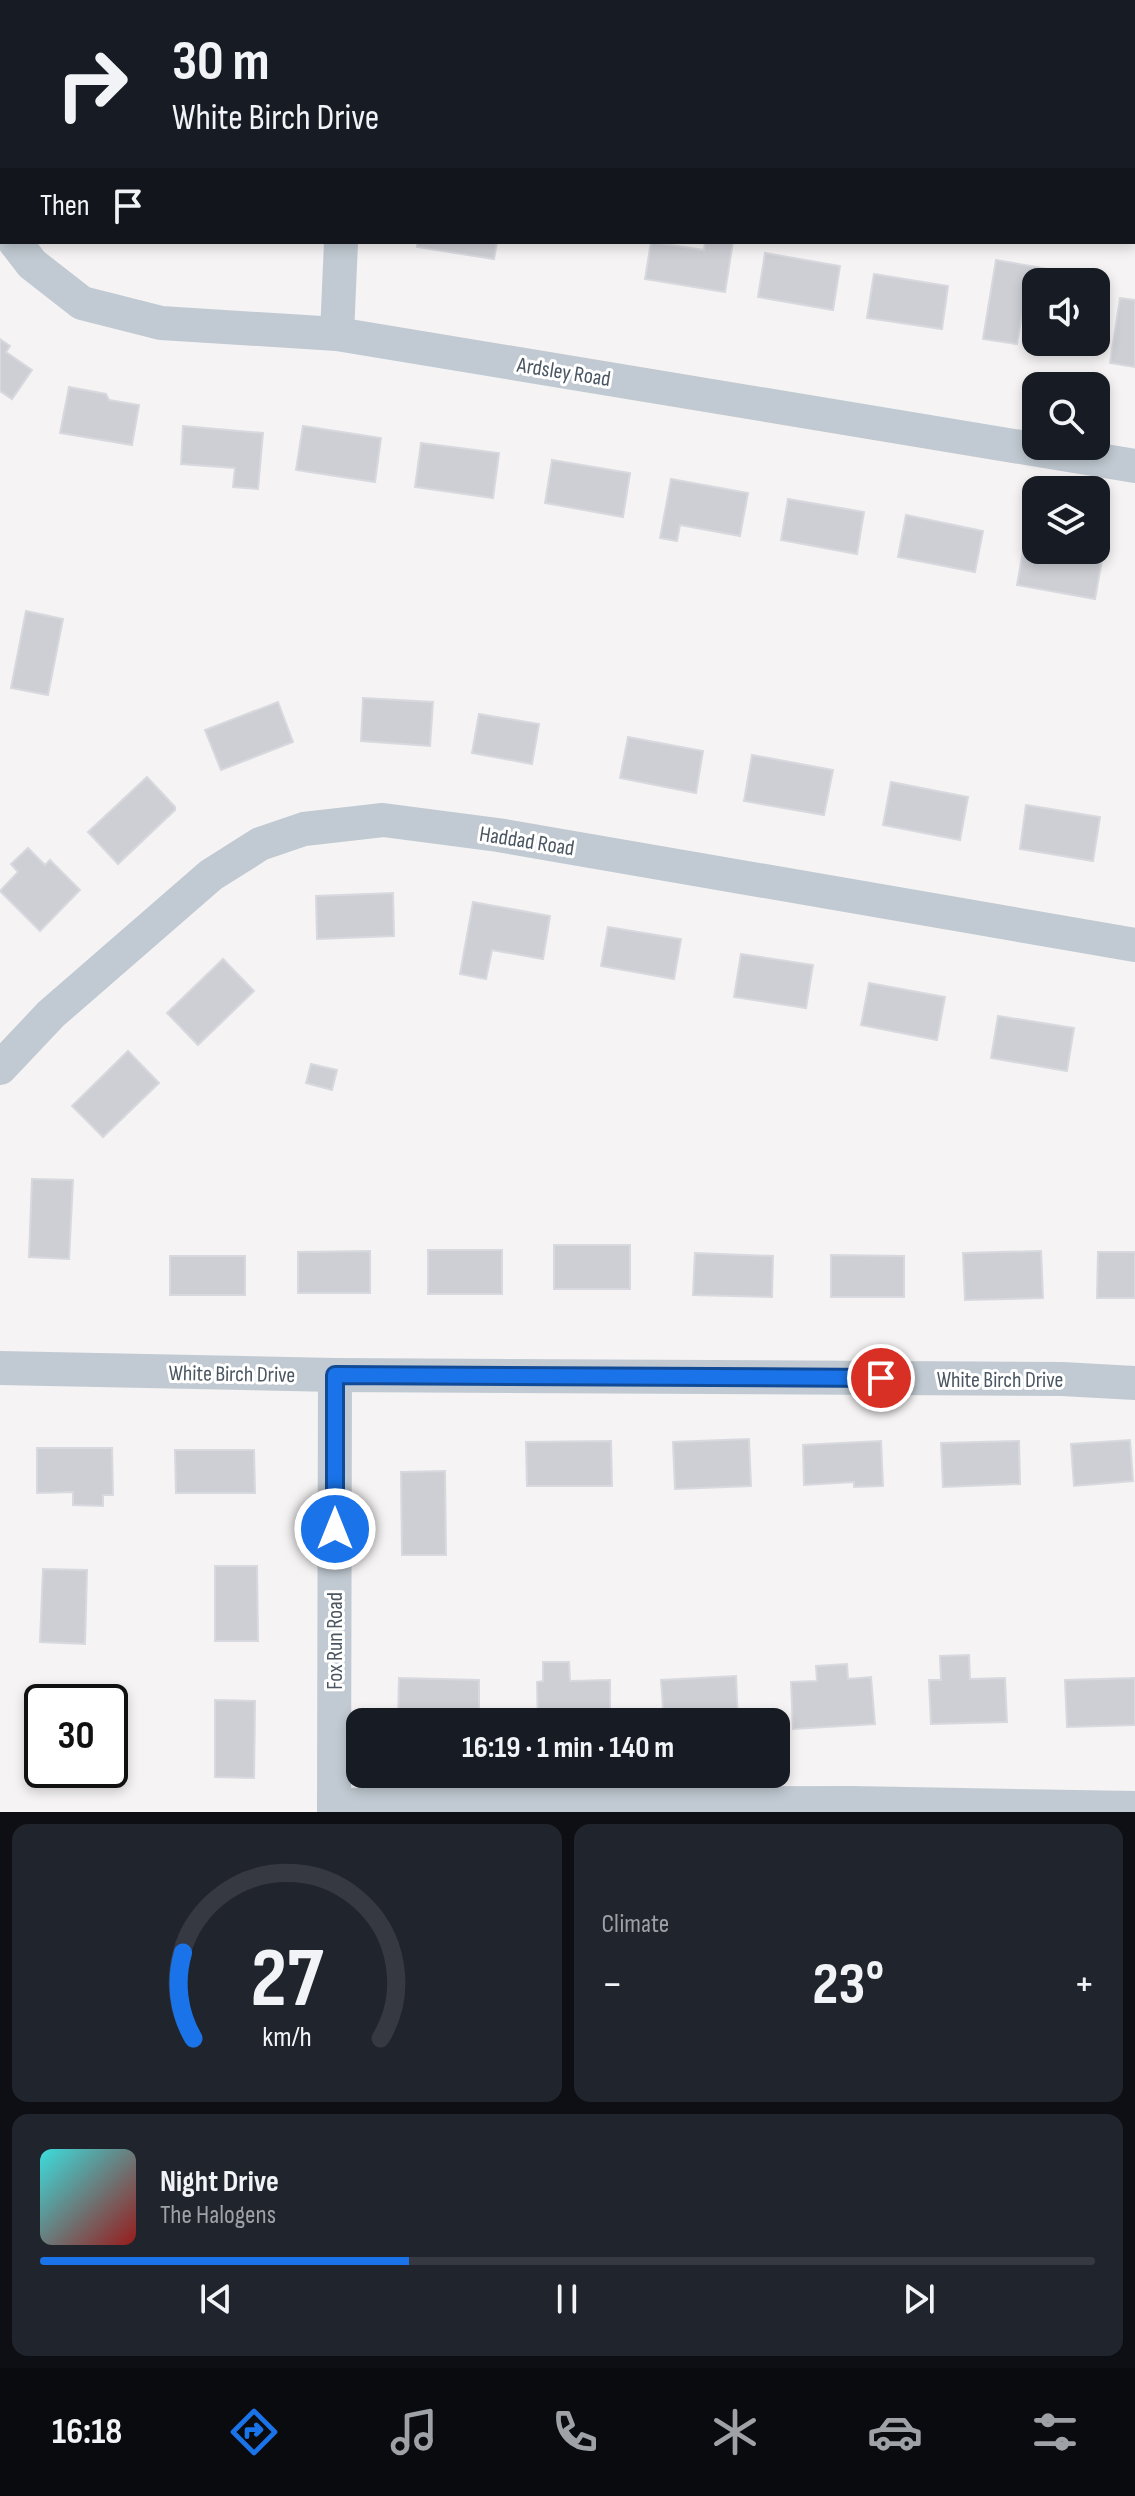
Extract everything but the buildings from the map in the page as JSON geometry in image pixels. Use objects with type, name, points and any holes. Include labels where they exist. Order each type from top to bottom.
[{"type":"street","name":"Ardsley Road","points":[[17,244],[32,264],[82,303],[161,323],[337,334],[1135,466]]},
{"type":"street","points":[[337,334],[341,244]]},
{"type":"street","name":"Haddad Road","points":[[0,1068],[51,1014],[211,875],[260,844],[304,829],[383,820],[498,835],[1135,945]]},
{"type":"street","name":"White Birch Drive","points":[[0,1368],[335,1375],[1062,1379],[1135,1383]]},
{"type":"street","name":"Fox Run Road","points":[[334,1809],[335,1375]]},
{"type":"street","points":[[334,1809],[851,1803],[1135,1808]]},
{"type":"route","points":[[335,1529],[335,1375],[881,1378]]}]
